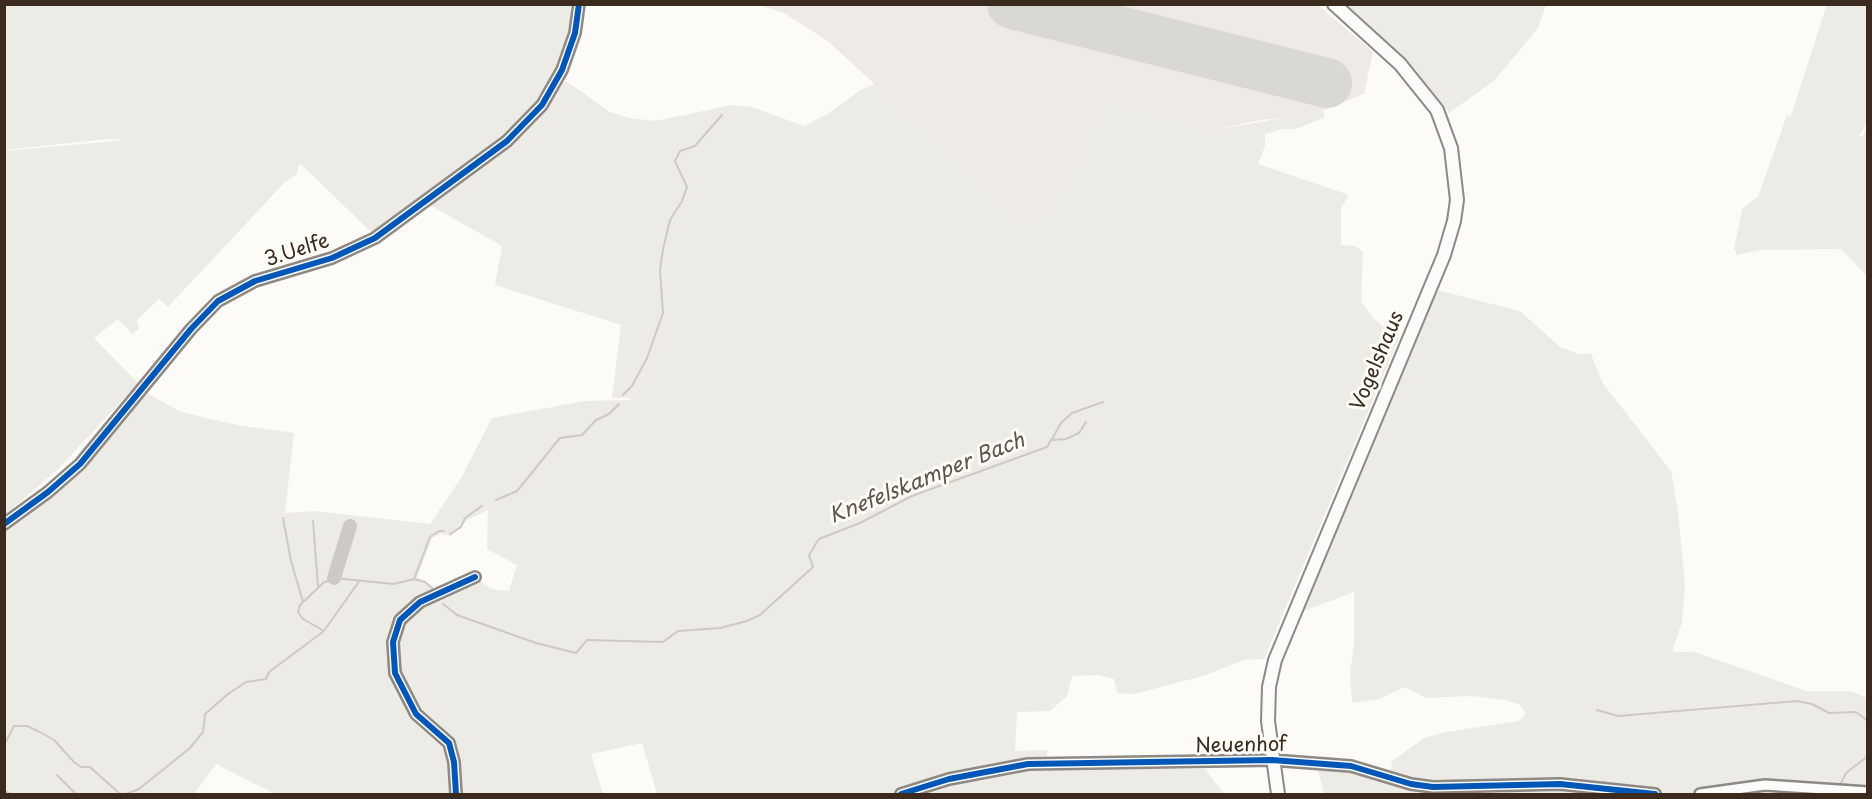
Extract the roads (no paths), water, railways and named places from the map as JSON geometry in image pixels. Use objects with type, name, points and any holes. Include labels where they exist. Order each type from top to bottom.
[{"type":"main road","name":"Vogelshaus","points":[[1272,760],[1268,709],[1275,660],[1444,255],[1454,221],[1457,200],[1451,148],[1437,110],[1400,64],[1336,6]]},
{"type":"main road","name":"Neuenhof","points":[[1272,760],[1278,795]]},
{"type":"street","name":"3.Uelfe","points":[[4,524],[48,492],[80,464],[191,329],[218,301],[255,281],[332,258],[375,238],[507,141],[542,105],[562,70],[573,40],[579,4]]},
{"type":"street","points":[[456,795],[454,762],[449,743],[416,714],[395,673],[393,642],[400,620],[420,602],[475,577]]},
{"type":"street","name":"Neuenhof","points":[[901,795],[949,779],[1028,764],[1272,760],[1351,766],[1411,784],[1433,787],[1560,784],[1655,795]]},
{"type":"street","points":[[1700,795],[1743,788],[1792,785],[1868,792]]},
{"type":"waterway","points":[[623,395],[632,386],[647,358],[663,313],[660,270],[663,249],[670,220],[682,201],[687,187],[675,161],[680,151],[695,146],[722,115]]},
{"type":"waterway","name":"Knefelskamper Bach","points":[[1052,439],[1061,423],[1072,413],[1103,402]]},
{"type":"waterway","points":[[496,500],[517,491],[560,438],[582,435],[596,420],[609,414],[619,404]]},
{"type":"waterway","name":"Knefelskamper Bach","points":[[443,604],[457,615],[536,643],[576,653],[587,640],[663,642],[678,631],[720,628],[747,621],[760,615],[813,567],[809,555],[819,539],[860,523],[912,496],[1047,447],[1051,440],[1066,439],[1079,433],[1086,422]]},
{"type":"waterway","points":[[450,534],[461,527],[465,518],[482,506]]},
{"type":"waterway","points":[[283,518],[291,561],[303,602]]},
{"type":"waterway","points":[[313,521],[318,587]]},
{"type":"waterway","points":[[334,578],[350,526]]},
{"type":"waterway","points":[[414,579],[430,537],[439,531],[444,531]]},
{"type":"waterway","points":[[126,794],[139,789],[190,748],[203,732],[205,714],[228,694],[246,682],[266,679],[269,672],[324,631],[303,619],[298,612],[300,605],[323,583],[334,578],[394,584],[414,579]]},
{"type":"waterway","name":"Knefelskamper Bach","points":[[414,579],[425,582],[432,588]]},
{"type":"waterway","points":[[324,631],[360,580]]},
{"type":"waterway","points":[[1597,710],[1618,716],[1797,701],[1812,704],[1829,713],[1856,712],[1868,721]]},
{"type":"waterway","points":[[4,745],[14,726],[27,726],[54,740],[74,762],[81,767],[90,767],[120,794]]},
{"type":"waterway","points":[[1839,787],[1846,773],[1868,756]]},
{"type":"waterway","points":[[57,775],[76,794]]},
{"type":"waterway","points":[[4,790],[10,794]]}]
